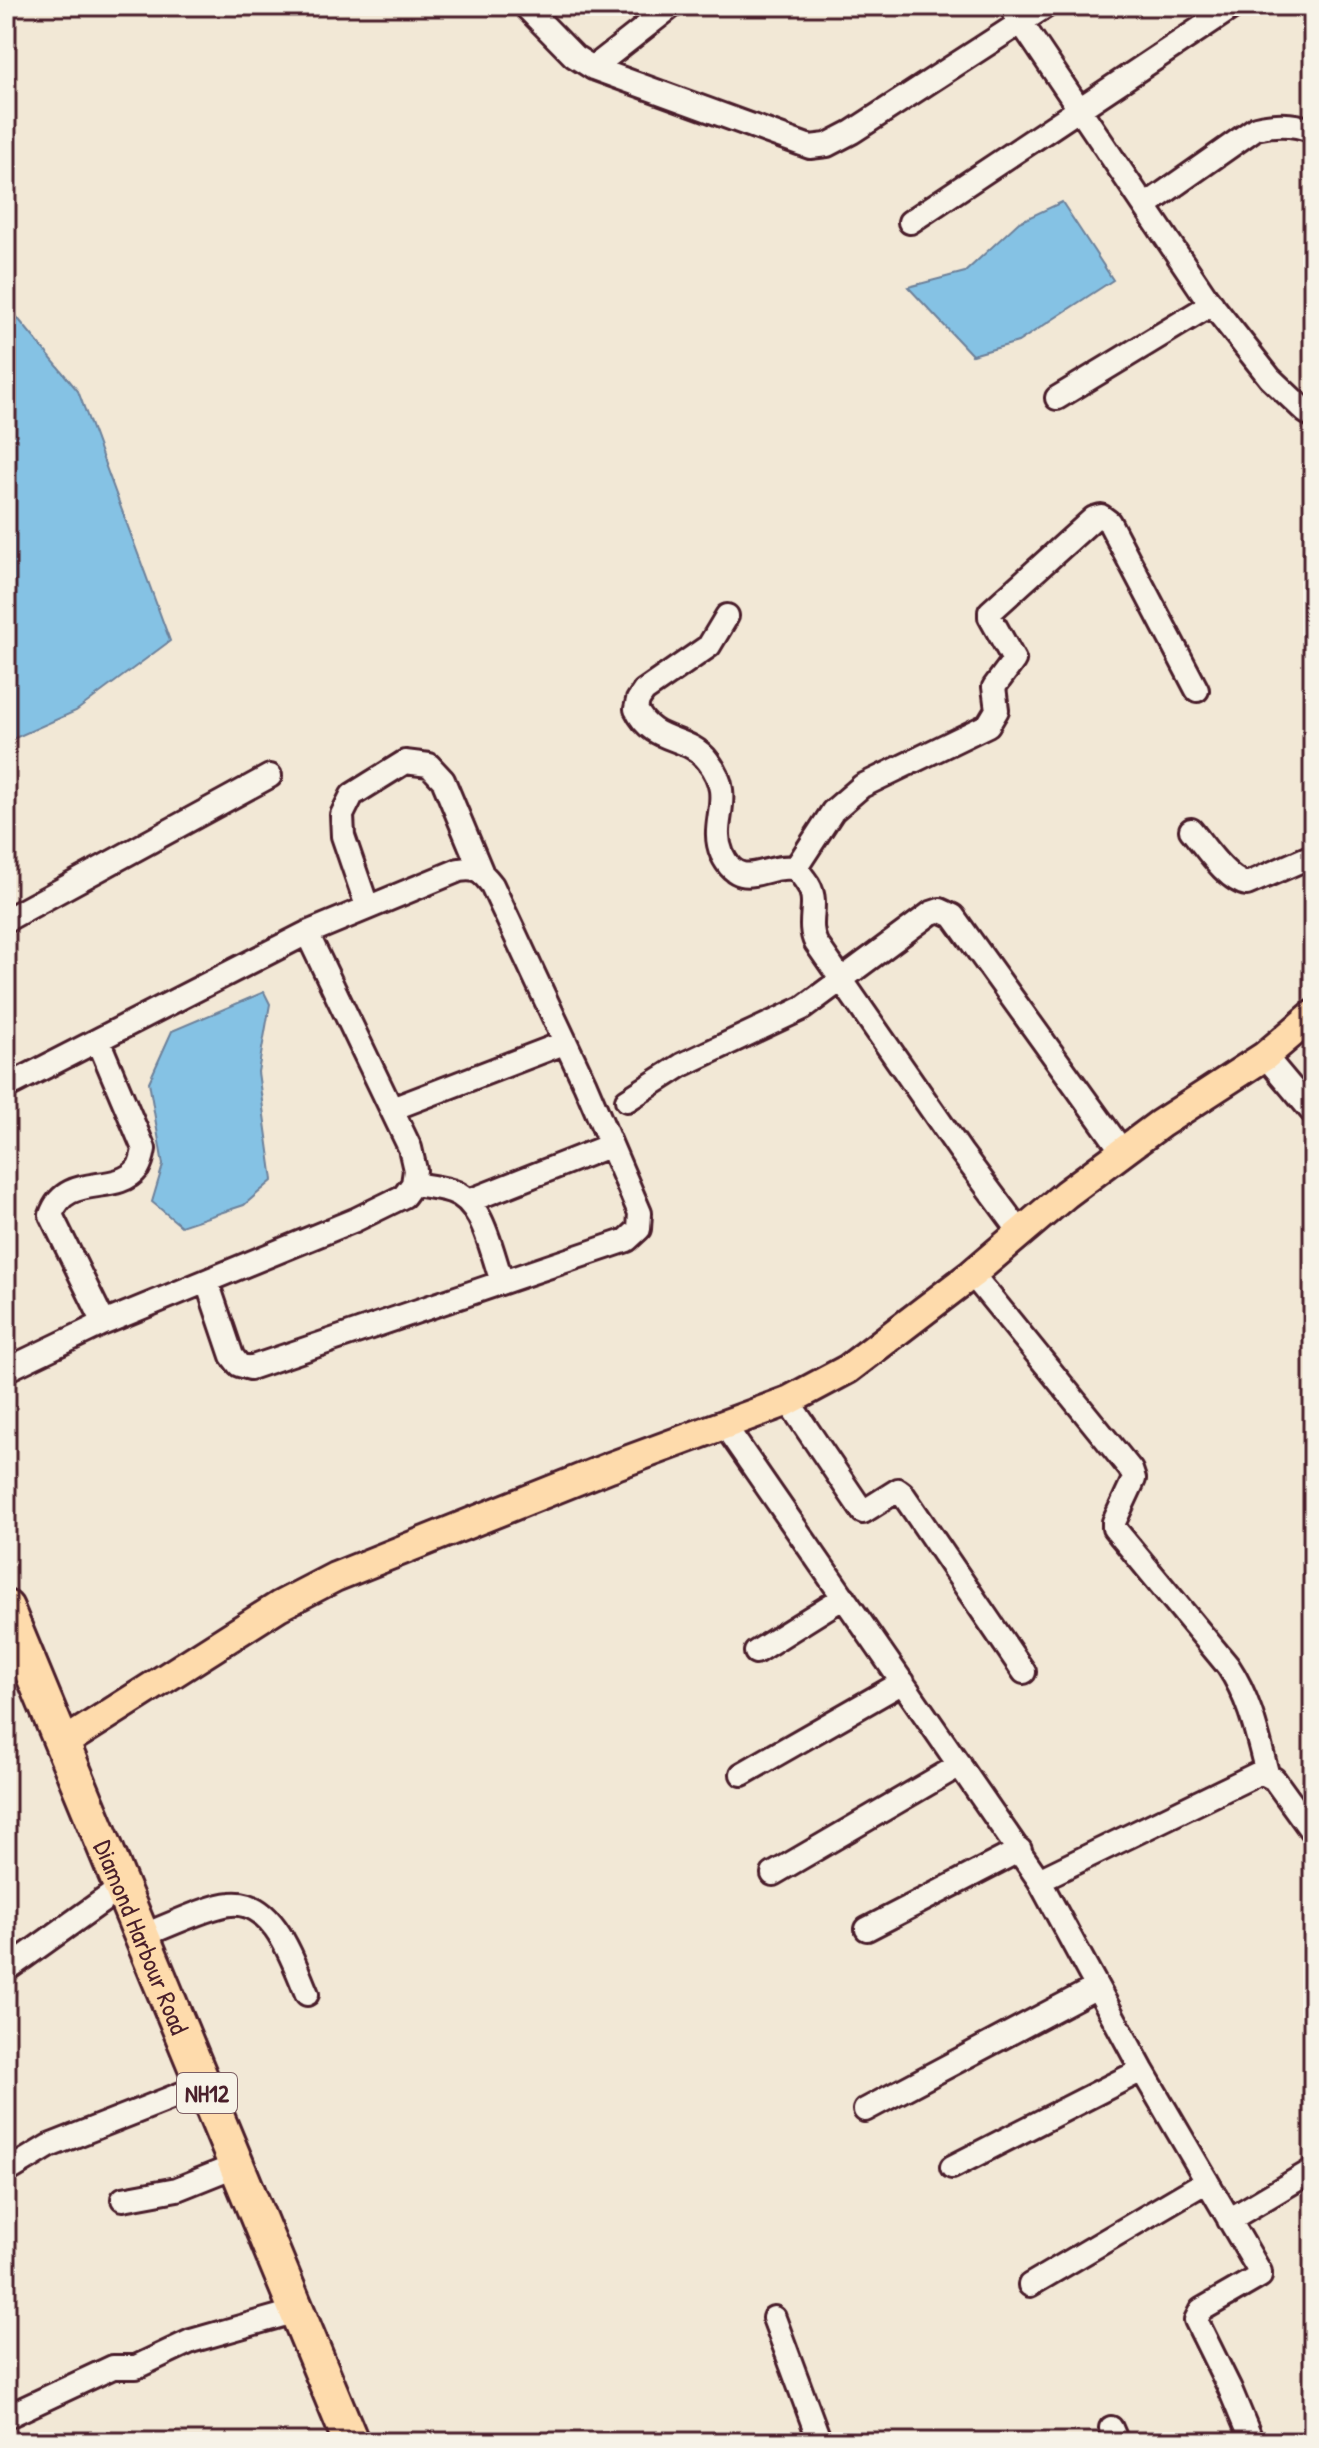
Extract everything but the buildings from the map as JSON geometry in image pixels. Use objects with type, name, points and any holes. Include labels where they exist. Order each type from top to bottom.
[{"type":"highway","name":"Diamond Harbour Road","points":[[6,1608],[351,2442]]},
{"type":"main road","points":[[62,1744],[279,1606],[335,1577],[597,1472],[788,1401],[848,1369],[972,1274],[1066,1194],[1160,1124],[1265,1056],[1313,1015]]},
{"type":"street","points":[[525,6],[574,56],[593,68],[810,147],[827,145],[852,132],[1016,14],[1046,6]]},
{"type":"street","points":[[593,68],[672,6]]},
{"type":"street","points":[[910,222],[1234,6]]},
{"type":"street","points":[[1016,14],[1212,304],[1270,378],[1313,416]]},
{"type":"street","points":[[1145,206],[1256,128],[1273,124],[1301,126],[1313,131]]},
{"type":"street","points":[[1057,398],[1212,304]]},
{"type":"street","points":[[727,616],[709,646],[644,691],[636,709],[650,729],[689,745],[708,761],[723,791],[719,842],[722,854],[742,874],[795,869],[833,811],[862,786],[988,725],[997,710],[994,687],[1014,660],[990,612],[1097,517],[1104,517],[1109,522],[1197,690]]},
{"type":"street","points":[[207,1282],[232,1356],[239,1365],[250,1368],[627,1240],[639,1229],[640,1213],[585,1084],[492,885],[481,871],[443,780],[429,765],[405,762],[352,795],[342,815],[343,836],[367,906]]},
{"type":"street","points":[[6,920],[270,776]]},
{"type":"street","points":[[1191,830],[1231,877],[1241,883],[1247,884],[1307,858],[1313,861]]},
{"type":"street","points":[[6,1087],[307,933],[459,870],[470,868],[481,871]]},
{"type":"street","points":[[795,869],[808,883],[814,897],[810,926],[812,935],[952,1140],[1021,1233]]},
{"type":"street","points":[[627,1100],[682,1065],[803,1008],[931,913],[946,911],[953,916],[1123,1152]]},
{"type":"street","points":[[6,1370],[104,1323],[355,1220],[404,1196],[413,1184],[415,1170],[410,1148],[307,933]]},
{"type":"street","points":[[98,1040],[144,1149],[139,1167],[126,1178],[68,1192],[56,1201],[51,1215],[104,1323]]},
{"type":"street","points":[[392,1109],[564,1043]]},
{"type":"street","points":[[1265,1056],[1313,1113]]},
{"type":"street","points":[[469,1201],[611,1145]]},
{"type":"street","points":[[413,1184],[453,1191],[469,1201],[480,1219],[502,1281]]},
{"type":"street","points":[[972,1274],[1131,1470],[1134,1479],[1114,1528],[1241,1685],[1251,1710],[1267,1773]]},
{"type":"street","points":[[788,1401],[863,1512],[898,1490],[902,1493],[1024,1672]]},
{"type":"street","points":[[725,1426],[1039,1880],[1142,2070],[1260,2274],[1201,2310],[1196,2320],[1224,2375],[1252,2442]]},
{"type":"street","points":[[756,1652],[844,1597]]},
{"type":"street","points":[[742,1774],[903,1682]]},
{"type":"street","points":[[773,1874],[960,1765]]},
{"type":"street","points":[[1039,1880],[1261,1772],[1274,1779],[1313,1833]]},
{"type":"street","points":[[867,1929],[1020,1850]]},
{"type":"street","points":[[6,1970],[122,1887]]},
{"type":"street","points":[[142,1936],[229,1903],[246,1904],[266,1916],[284,1942],[307,1994]]},
{"type":"street","points":[[865,2110],[1097,1987]]},
{"type":"street","points":[[952,2167],[1142,2070]]},
{"type":"street","points":[[6,2172],[49,2146],[204,2085]]},
{"type":"street","points":[[123,2199],[177,2189],[237,2165]]},
{"type":"street","points":[[1229,2220],[1313,2170]]},
{"type":"street","points":[[1030,2285],[1207,2181]]},
{"type":"street","points":[[6,2417],[113,2367],[136,2367],[191,2341],[297,2311]]},
{"type":"street","points":[[774,2318],[820,2442]]},
{"type":"water","points":[[1062,202],[1113,280],[1018,342],[972,355],[908,287],[965,272],[1019,222]]},
{"type":"water","points":[[6,304],[78,391],[170,641],[76,711],[6,742]]},
{"type":"water","points":[[264,992],[270,1004],[258,1072],[273,1180],[244,1205],[181,1226],[152,1202],[163,1165],[149,1082],[172,1031]]}]
